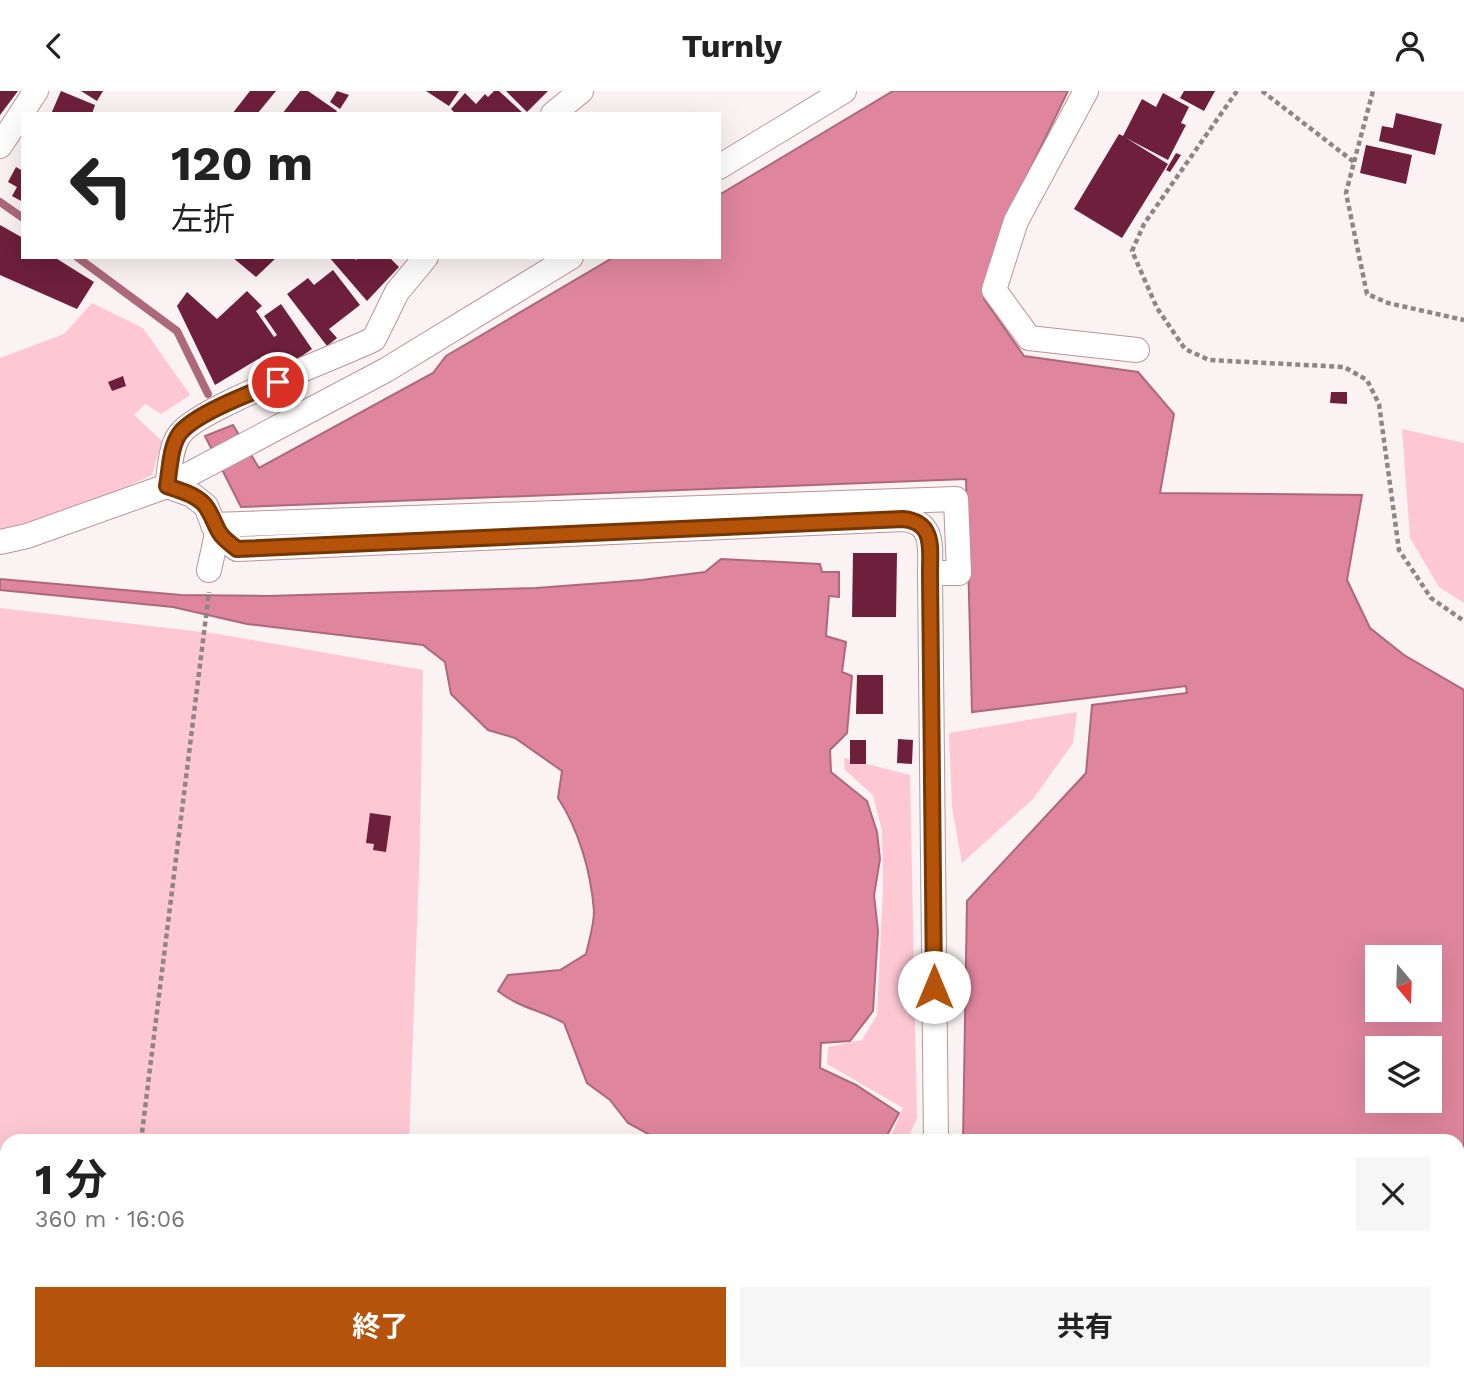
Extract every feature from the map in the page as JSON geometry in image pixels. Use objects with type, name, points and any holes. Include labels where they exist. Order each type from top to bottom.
[{"type":"street","points":[[22,112],[36,91]]},
{"type":"street","points":[[555,112],[581,91]]},
{"type":"street","points":[[721,166],[844,91]]},
{"type":"street","points":[[1086,91],[1016,221],[995,290],[1029,338],[1137,350]]},
{"type":"street","points":[[0,146],[21,114]]},
{"type":"street","points":[[167,486],[179,434],[228,403],[374,339],[397,292],[424,259]]},
{"type":"street","points":[[0,542],[27,536],[167,486],[386,370],[568,259]]},
{"type":"street","points":[[167,486],[192,495],[206,506],[215,530],[237,549],[903,519],[915,520],[929,531],[936,1134]]},
{"type":"street","points":[[215,530],[956,499],[959,573],[930,573]]},
{"type":"street","points":[[209,571],[215,530]]},
{"type":"path","points":[[1237,91],[1144,224],[1132,251],[1157,309],[1185,349],[1209,360],[1344,367],[1367,380],[1380,404],[1399,550],[1431,598],[1464,621]]},
{"type":"path","points":[[1262,91],[1354,162]]},
{"type":"path","points":[[1373,91],[1346,193],[1367,294],[1388,303],[1464,320]]},
{"type":"path","points":[[142,1134],[208,615]]},
{"type":"shaded area","points":[[893,91],[1068,91],[1007,217],[984,299],[1024,356],[1138,372],[1174,414],[1160,493],[1362,495],[1347,580],[1370,628],[1404,655],[1464,690],[1464,1134],[963,1134],[967,901],[1086,773],[1092,705],[1187,693],[1186,686],[972,712],[966,479],[241,507],[205,436],[233,425],[259,468],[433,373],[446,356],[611,259],[721,259],[721,194]]},
{"type":"shaded area","points":[[92,303],[143,328],[190,395],[161,414],[145,404],[134,415],[162,441],[152,475],[73,511],[0,530],[0,358],[64,334]]},
{"type":"shaded area","points":[[1402,429],[1464,443],[1464,603],[1439,587],[1410,538]]},
{"type":"shaded area","points":[[721,559],[820,564],[822,572],[839,572],[839,597],[829,596],[826,636],[846,642],[842,672],[852,676],[847,733],[830,750],[831,772],[867,801],[877,832],[880,859],[874,895],[878,931],[873,1011],[850,1041],[821,1043],[820,1068],[856,1085],[899,1113],[888,1134],[648,1134],[628,1123],[610,1100],[587,1083],[564,1023],[514,1002],[498,991],[508,975],[560,970],[586,954],[594,916],[590,881],[578,838],[558,798],[562,771],[515,738],[488,730],[451,694],[445,662],[423,645],[247,624],[173,607],[0,590],[0,579],[181,595],[268,596],[536,588],[705,572]]},
{"type":"shaded area","points":[[0,608],[218,634],[423,670],[420,843],[409,1134],[0,1134]]},
{"type":"shaded area","points":[[1077,712],[1073,743],[1033,799],[962,863],[952,807],[949,733]]},
{"type":"shaded area","points":[[844,758],[910,775],[917,1118],[909,1134],[892,1134],[903,1108],[827,1064],[828,1047],[862,1040],[877,1015],[883,888],[882,831],[873,795],[845,770]]},
{"type":"building","points":[[0,91],[18,91],[0,115]]},
{"type":"building","points":[[61,91],[95,105],[93,112],[52,112]]},
{"type":"building","points":[[81,91],[103,91],[97,101]]},
{"type":"building","points":[[250,91],[276,91],[259,112],[234,112]]},
{"type":"building","points":[[300,91],[308,91],[337,111],[336,112],[284,112]]},
{"type":"building","points":[[337,91],[349,95],[340,109],[330,102]]},
{"type":"building","points":[[426,91],[459,91],[449,106]]},
{"type":"building","points":[[494,91],[499,91],[522,112],[454,112],[451,109],[465,93],[476,104],[485,94],[488,97]]},
{"type":"building","points":[[506,91],[548,91],[527,112]]},
{"type":"building","points":[[1184,91],[1215,91],[1204,111],[1180,98]]},
{"type":"building","points":[[1163,93],[1189,107],[1181,123],[1186,125],[1168,160],[1126,138],[1168,164],[1122,238],[1074,209],[1119,134],[1123,136],[1142,99],[1156,107]]},
{"type":"building","points":[[1396,113],[1442,124],[1435,155],[1379,141],[1382,126],[1393,128]]},
{"type":"building","points":[[1366,145],[1412,155],[1406,184],[1360,173]]},
{"type":"building","points":[[1176,153],[1181,155],[1170,172],[1166,170]]},
{"type":"building","points":[[16,167],[21,170],[21,201],[12,196],[17,187],[8,182]]},
{"type":"building","points":[[0,225],[21,237],[21,259],[57,259],[94,282],[77,309],[0,275]]},
{"type":"building","points":[[234,259],[275,259],[256,277]]},
{"type":"building","points":[[331,259],[391,259],[399,267],[367,301]]},
{"type":"building","points":[[333,270],[360,305],[329,329],[337,338],[327,346],[287,294],[308,278],[314,285]]},
{"type":"building","points":[[247,291],[262,306],[256,311],[274,337],[277,335],[264,316],[281,304],[312,349],[282,370],[279,366],[268,373],[258,359],[215,385],[177,306],[187,292],[217,319]]},
{"type":"building","points":[[123,376],[126,386],[112,391],[108,382]]},
{"type":"building","points":[[1331,392],[1347,392],[1347,404],[1330,403]]},
{"type":"building","points":[[853,553],[897,553],[896,617],[852,617]]},
{"type":"building","points":[[857,675],[883,675],[883,714],[856,714]]},
{"type":"building","points":[[898,739],[913,740],[912,764],[897,763]]},
{"type":"building","points":[[850,740],[866,740],[866,764],[850,764]]},
{"type":"building","points":[[370,813],[391,816],[386,852],[373,850],[374,844],[366,843]]},
{"type":"waterway","points":[[0,202],[21,217]]},
{"type":"waterway","points":[[80,259],[177,331],[208,394]]},
{"type":"route","points":[[278,382],[228,403],[189,426],[179,434],[172,456],[167,486],[192,495],[206,506],[217,534],[237,549],[903,519],[915,520],[923,525],[929,531],[930,540],[934,987]]}]
